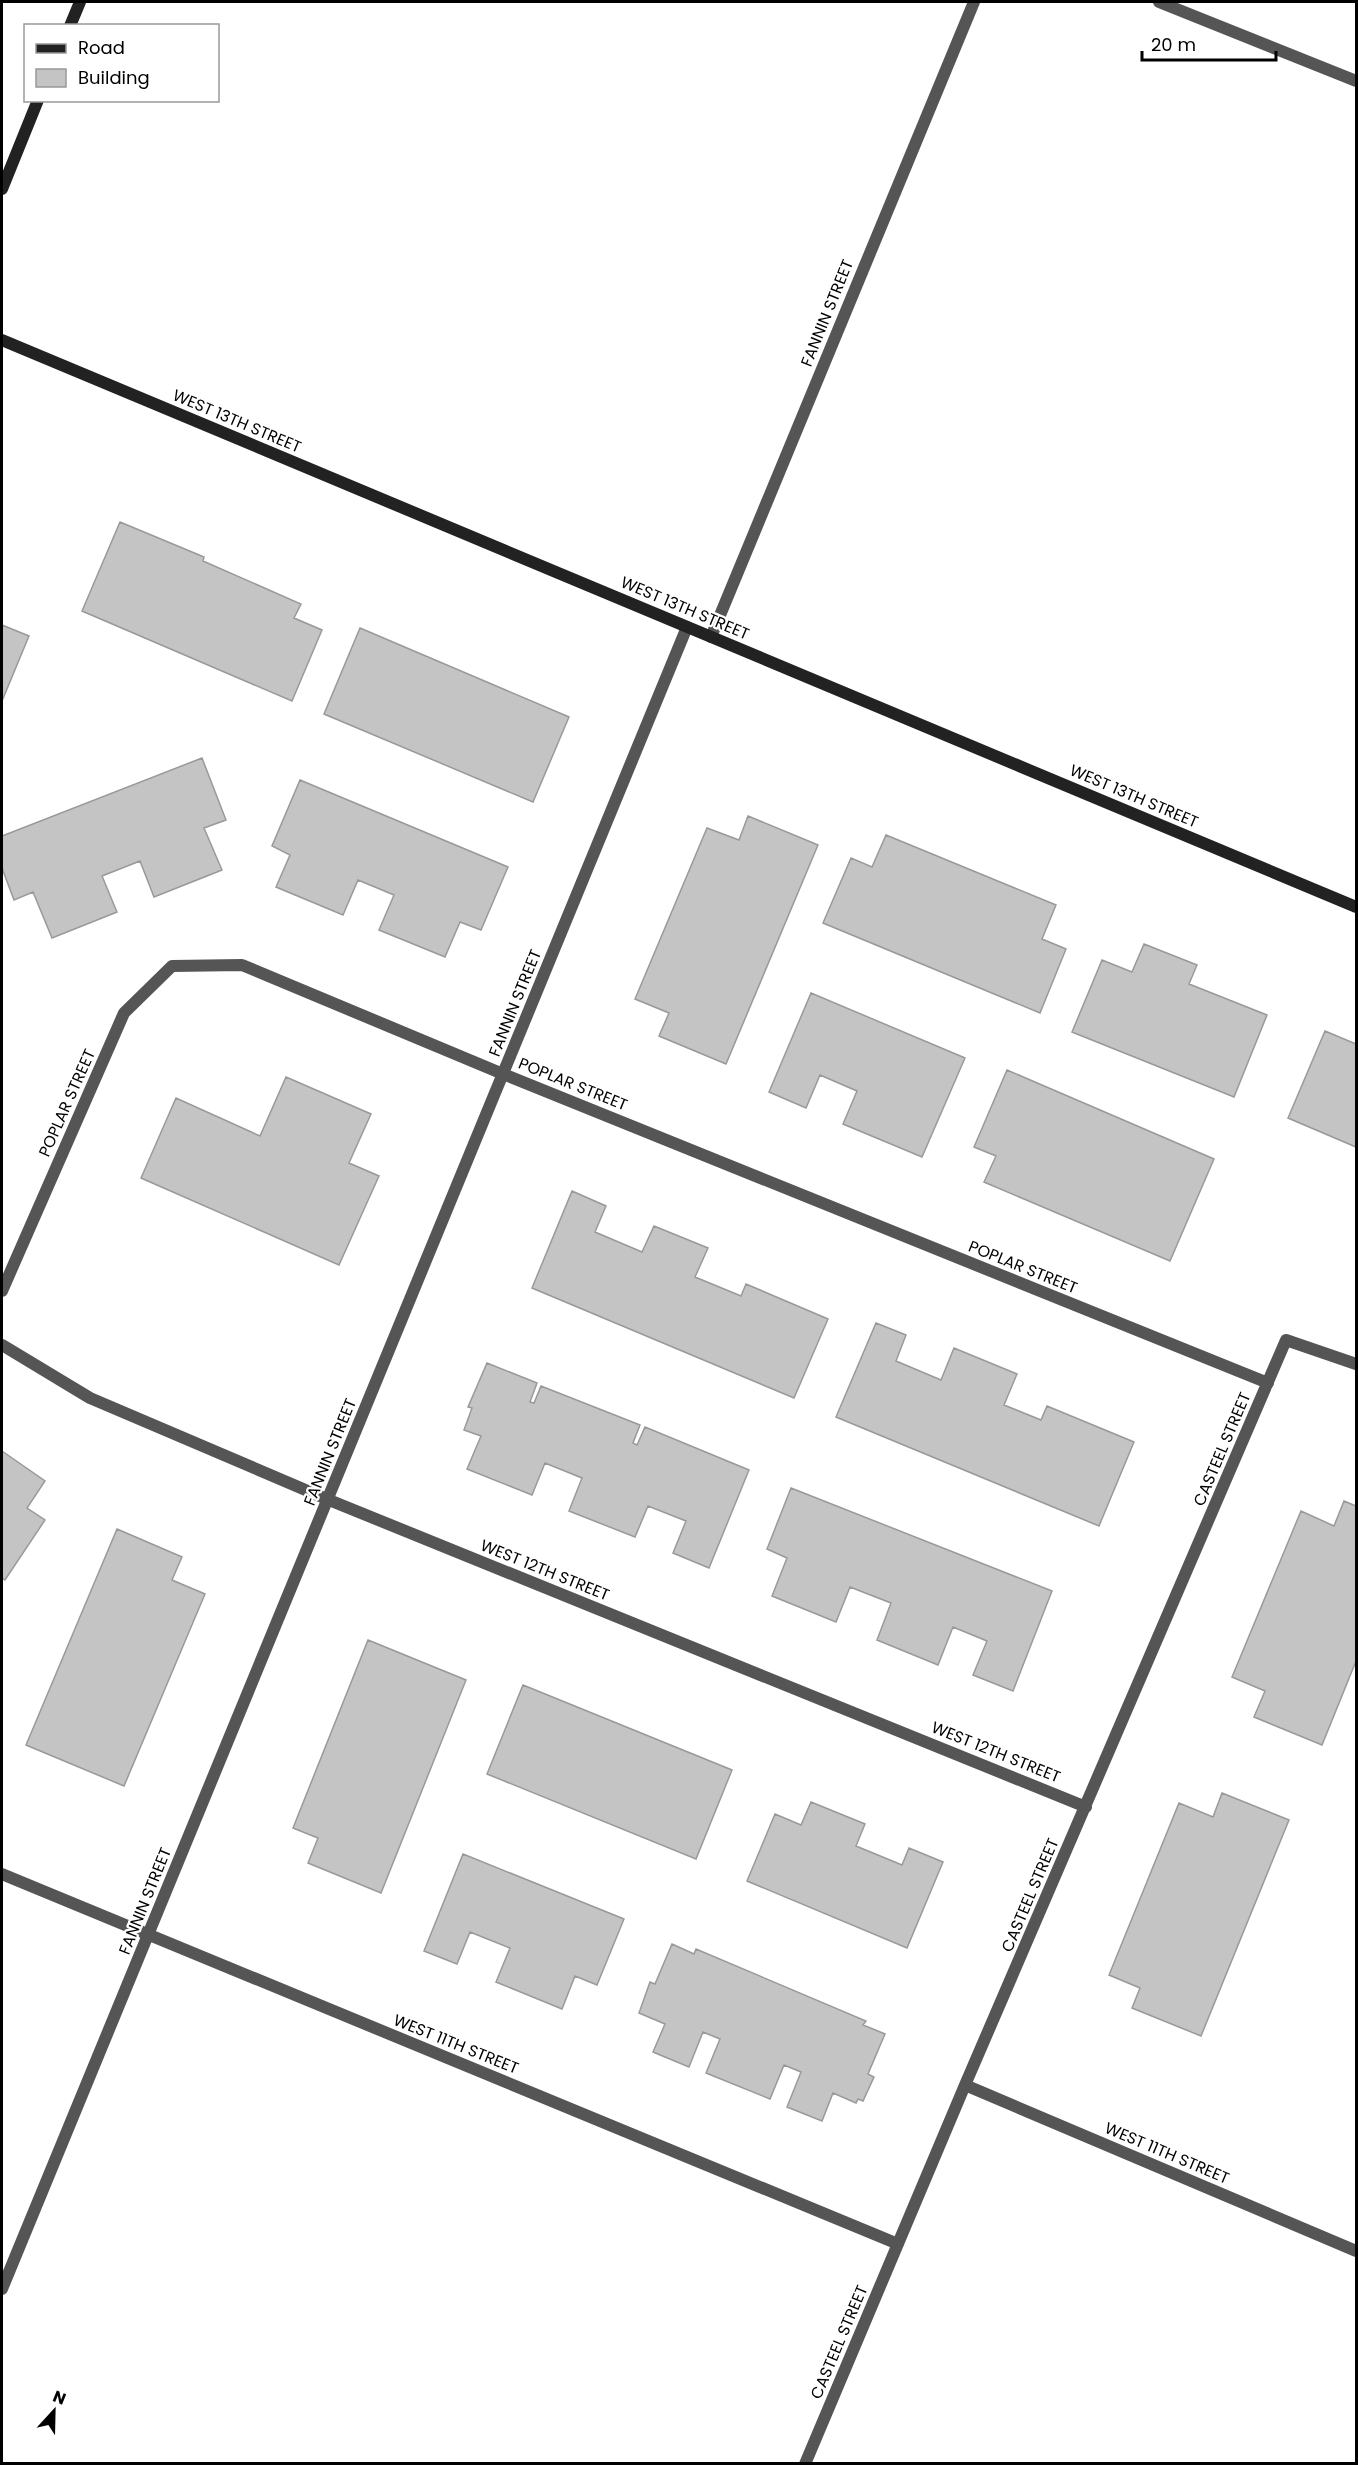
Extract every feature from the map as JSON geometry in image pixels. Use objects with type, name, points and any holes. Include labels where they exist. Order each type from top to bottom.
[{"type":"street","points":[[71,24],[80,2]]},
{"type":"street","name":"FANNIN STREET","points":[[711,637],[974,2]]},
{"type":"street","points":[[1159,2],[1356,81]]},
{"type":"street","points":[[2,189],[37,102]]},
{"type":"street","name":"WEST 13TH STREET","points":[[2,340],[1356,907]]},
{"type":"street","name":"FANNIN STREET","points":[[2,2289],[687,627]]},
{"type":"street","name":"POPLAR STREET","points":[[2,1291],[124,1014],[172,966],[242,965],[503,1074],[1268,1383]]},
{"type":"street","name":"CASTEEL STREET","points":[[805,2463],[1286,1340],[1356,1364]]},
{"type":"street","name":"WEST 12TH STREET","points":[[2,1345],[90,1398],[329,1500],[1086,1807]]},
{"type":"street","name":"WEST 11TH STREET","points":[[2,1874],[898,2244]]},
{"type":"street","name":"WEST 11TH STREET","points":[[965,2085],[1356,2251]]},
{"type":"building","points":[[120,522],[204,557],[203,561],[301,604],[294,618],[322,630],[292,701],[82,611]]},
{"type":"building","points":[[2,625],[29,636],[2,701]]},
{"type":"building","points":[[360,628],[569,717],[533,802],[324,714]]},
{"type":"building","points":[[202,758],[226,820],[204,828],[222,870],[154,897],[140,861],[102,876],[117,912],[52,938],[33,892],[14,900],[2,868],[2,836]]},
{"type":"building","points":[[300,780],[508,867],[481,930],[460,922],[445,957],[379,930],[394,895],[358,880],[343,915],[276,887],[290,855],[272,846]]},
{"type":"building","points":[[748,816],[818,845],[726,1064],[659,1036],[669,1013],[635,999],[707,828],[739,840]]},
{"type":"building","points":[[886,835],[1056,905],[1042,939],[1066,949],[1040,1013],[823,923],[851,858],[872,867]]},
{"type":"building","points":[[1144,944],[1197,965],[1189,984],[1267,1015],[1234,1097],[1072,1032],[1102,960],[1132,972]]},
{"type":"building","points":[[811,993],[965,1058],[922,1157],[843,1124],[857,1091],[820,1075],[806,1108],[769,1092]]},
{"type":"building","points":[[1325,1031],[1356,1044],[1356,1147],[1288,1118]]},
{"type":"building","points":[[1007,1070],[1214,1159],[1170,1261],[984,1182],[996,1156],[974,1147]]},
{"type":"building","points":[[286,1077],[371,1114],[349,1163],[379,1176],[339,1265],[141,1178],[176,1098],[260,1136]]},
{"type":"building","points":[[572,1191],[606,1206],[595,1232],[642,1252],[654,1226],[708,1248],[695,1277],[741,1296],[746,1284],[828,1319],[794,1398],[532,1288]]},
{"type":"building","points":[[876,1323],[906,1335],[896,1361],[941,1380],[954,1348],[1017,1374],[1004,1405],[1041,1420],[1047,1406],[1134,1442],[1099,1526],[836,1417]]},
{"type":"building","points":[[487,1363],[537,1383],[530,1402],[534,1403],[541,1386],[640,1425],[633,1443],[637,1445],[645,1427],[749,1470],[709,1568],[673,1553],[686,1521],[648,1506],[635,1537],[569,1511],[582,1478],[545,1463],[532,1495],[467,1469],[481,1436],[464,1430],[472,1408],[468,1407]]},
{"type":"building","points":[[2,1451],[45,1481],[27,1508],[45,1520],[5,1580],[2,1578]]},
{"type":"building","points":[[791,1488],[1052,1591],[1013,1691],[973,1675],[987,1641],[953,1627],[938,1665],[877,1640],[891,1603],[850,1587],[836,1622],[772,1596],[787,1558],[767,1549]]},
{"type":"building","points":[[1344,1501],[1356,1506],[1356,1661],[1322,1745],[1254,1717],[1265,1691],[1232,1677],[1301,1511],[1334,1526]]},
{"type":"building","points":[[117,1529],[182,1557],[172,1580],[205,1594],[124,1786],[26,1745]]},
{"type":"building","points":[[368,1640],[466,1680],[381,1893],[308,1863],[318,1838],[293,1828]]},
{"type":"building","points":[[523,1685],[732,1770],[696,1859],[487,1774]]},
{"type":"building","points":[[1222,1793],[1289,1820],[1201,2036],[1132,2008],[1140,1988],[1109,1975],[1179,1803],[1213,1817]]},
{"type":"building","points":[[811,1802],[865,1824],[856,1846],[902,1865],[909,1848],[943,1862],[907,1948],[747,1881],[775,1814],[801,1825]]},
{"type":"building","points":[[463,1854],[624,1919],[597,1985],[575,1976],[562,2009],[496,1982],[510,1948],[470,1932],[457,1964],[424,1951]]},
{"type":"building","points":[[672,1944],[694,1954],[696,1949],[866,2021],[863,2025],[885,2034],[868,2074],[874,2077],[863,2101],[858,2099],[856,2103],[833,2093],[822,2121],[787,2107],[801,2072],[784,2065],[770,2099],[706,2073],[720,2039],[703,2032],[689,2067],[653,2052],[665,2024],[639,2013],[650,1982],[655,1984]]}]
